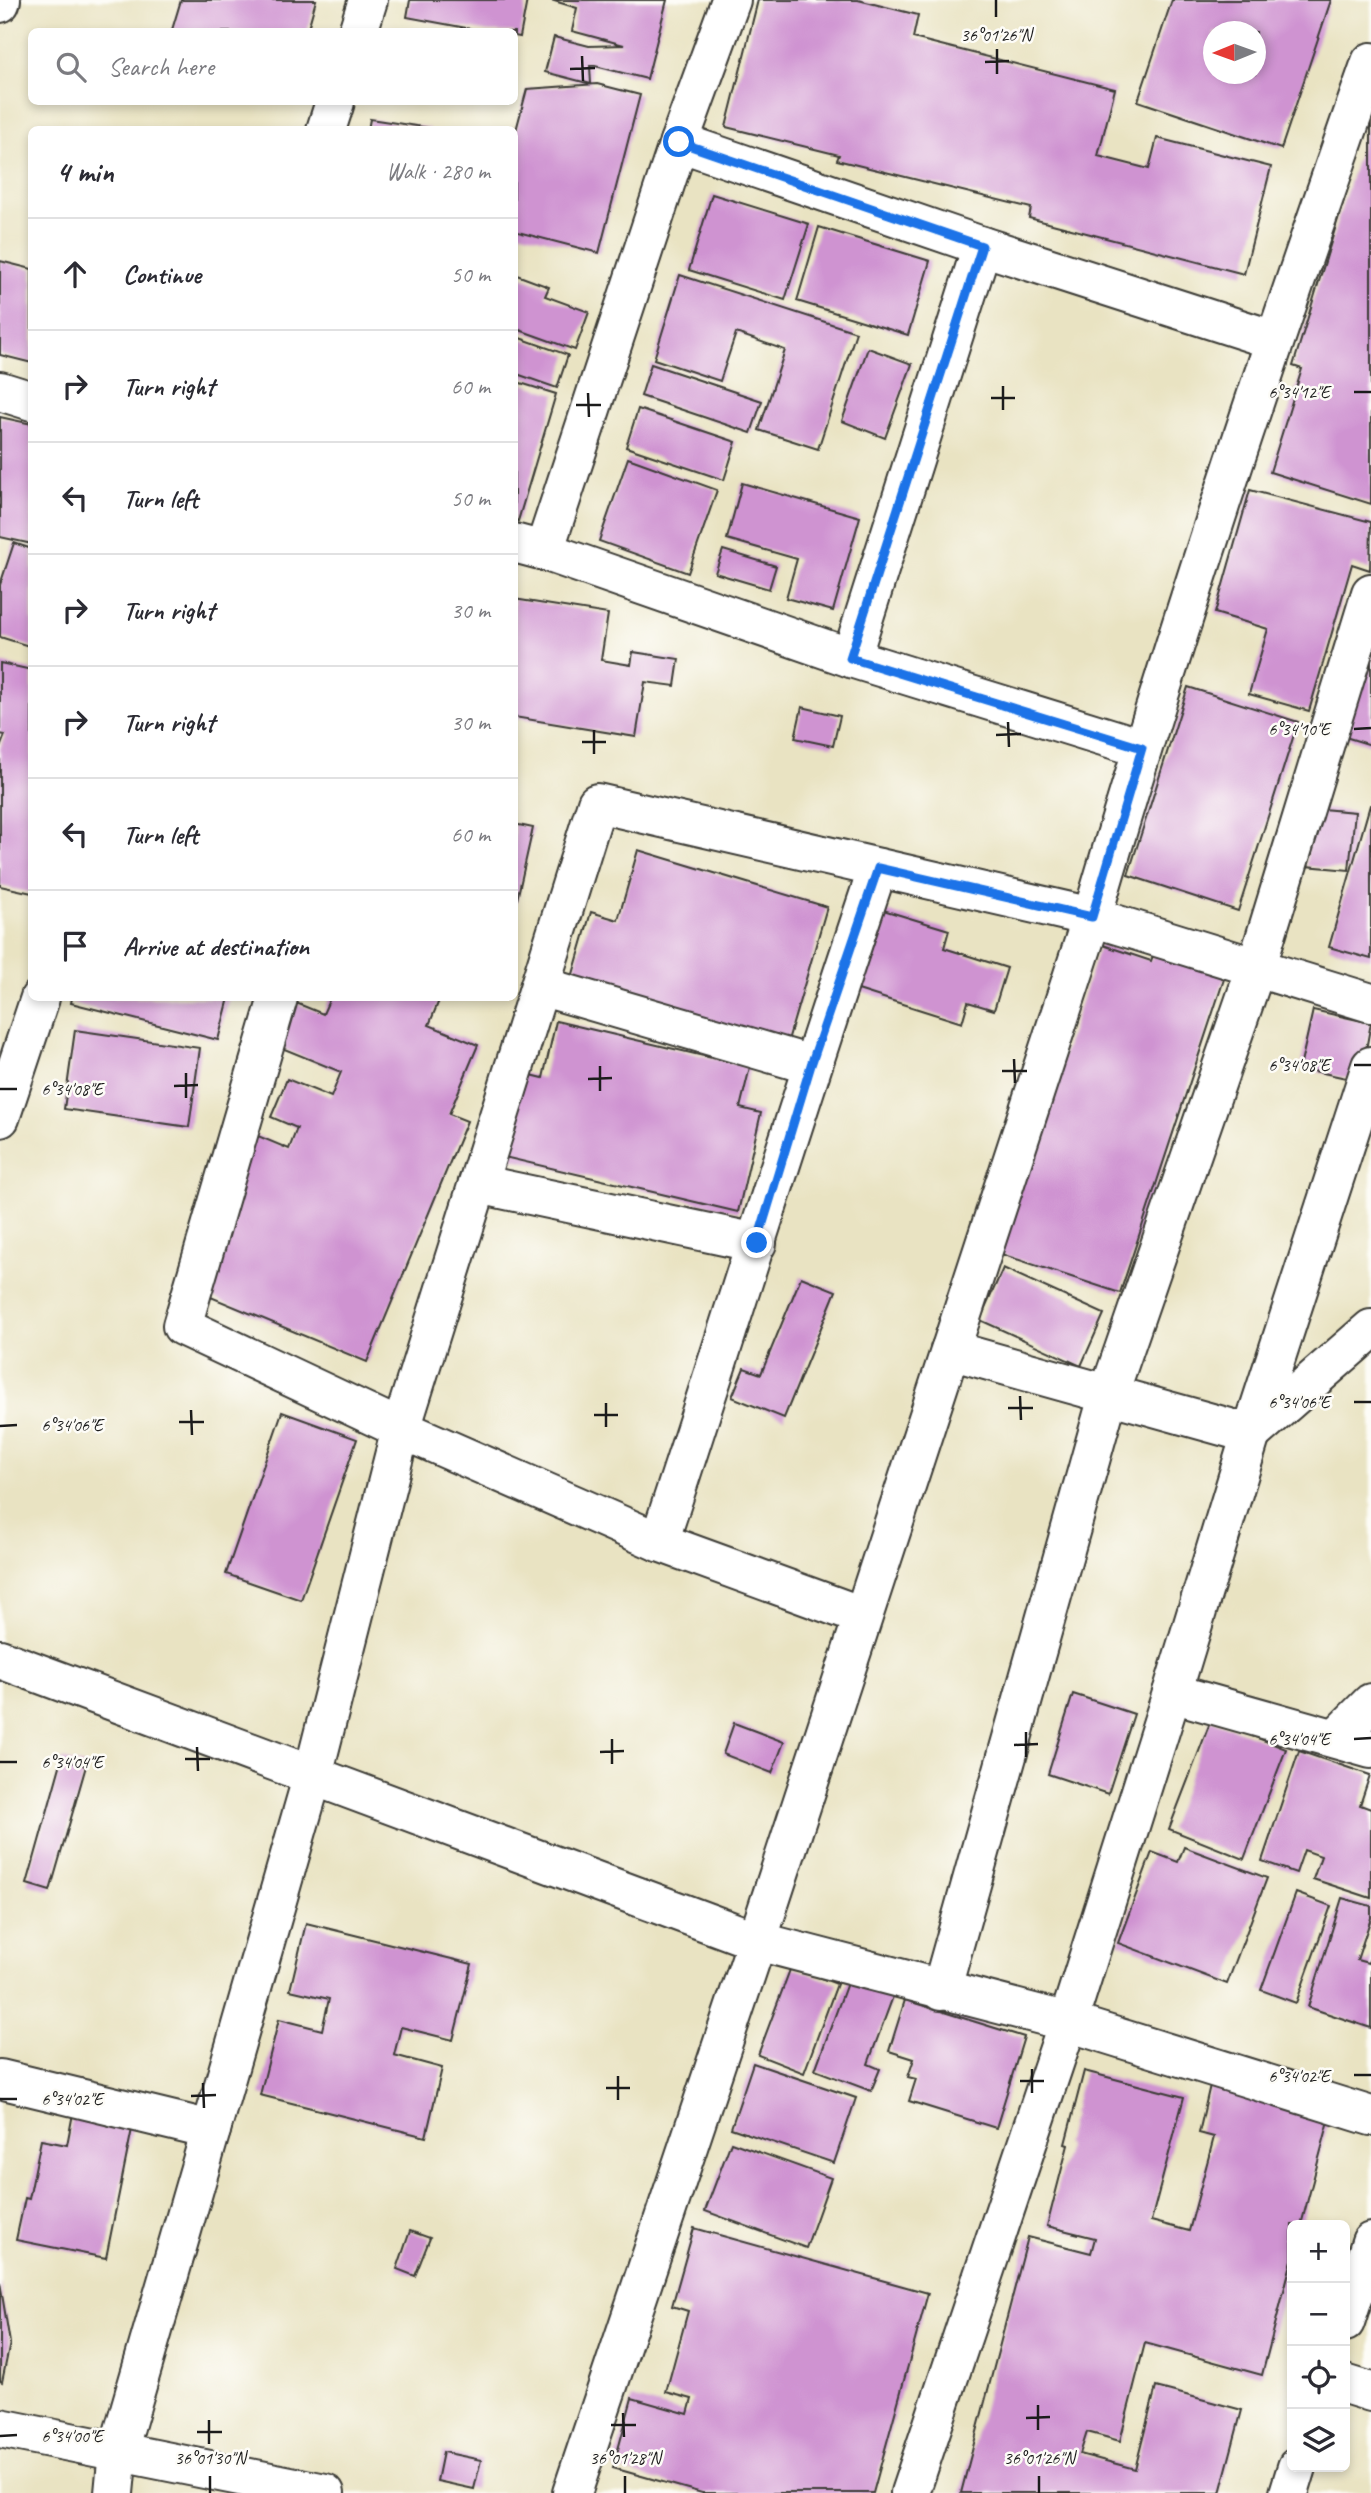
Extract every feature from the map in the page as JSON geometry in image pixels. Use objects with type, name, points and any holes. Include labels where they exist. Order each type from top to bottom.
[{"type":"street","points":[[359,28],[368,0]]},
{"type":"street","points":[[731,0],[529,547],[850,658],[1142,748]]},
{"type":"street","points":[[572,2493],[757,1941],[1092,917],[1142,748],[1274,340],[1371,62]]},
{"type":"street","points":[[327,126],[334,105]]},
{"type":"street","points":[[679,142],[982,246],[1274,340]]},
{"type":"street","points":[[850,658],[982,246]]},
{"type":"street","points":[[0,391],[28,400]]},
{"type":"street","points":[[941,1991],[1109,1393],[1256,968],[1371,593]]},
{"type":"street","points":[[114,2493],[118,2451],[313,1775],[401,1429],[597,803],[1092,917],[1371,1003]]},
{"type":"street","points":[[659,1542],[757,1243],[811,1065],[878,868]]},
{"type":"street","points":[[540,986],[811,1065]]},
{"type":"street","points":[[0,1118],[39,1001]]},
{"type":"street","points":[[277,1001],[182,1326],[401,1429],[659,1542],[862,1616]]},
{"type":"street","points":[[910,2493],[1068,2022],[1251,1434],[1365,1108],[1371,1066]]},
{"type":"street","points":[[478,1184],[757,1243]]},
{"type":"street","points":[[1251,1434],[1371,1329]]},
{"type":"street","points":[[950,1350],[1251,1434]]},
{"type":"street","points":[[0,1659],[757,1941],[1068,2022],[1371,2116]]},
{"type":"street","points":[[1172,1693],[1353,1744],[1371,1703]]},
{"type":"street","points":[[0,2079],[211,2130]]},
{"type":"street","points":[[1350,2307],[1371,2242]]},
{"type":"street","points":[[1350,2386],[1371,2392]]},
{"type":"street","points":[[0,2428],[325,2493]]},
{"type":"street","points":[[1289,2493],[1295,2472]]},
{"type":"building","points":[[181,0],[316,0],[308,28],[173,28]]},
{"type":"building","points":[[410,0],[527,0],[520,37],[518,28],[466,28],[407,17]]},
{"type":"building","points":[[551,0],[667,0],[647,79],[595,66],[590,66],[591,84],[545,72],[554,37],[589,46],[624,45],[572,31],[577,8]]},
{"type":"building","points":[[758,0],[858,0],[918,15],[913,38],[1115,89],[1098,156],[1149,169],[1157,138],[1271,167],[1244,274],[1029,218],[1031,208],[837,160],[839,155],[726,127]]},
{"type":"building","points":[[1172,0],[1331,0],[1281,149],[1138,101]]},
{"type":"building","points":[[597,84],[640,95],[599,253],[518,232],[517,126],[527,89]]},
{"type":"building","points":[[1370,115],[1371,504],[1270,472],[1302,369],[1293,366]]},
{"type":"building","points":[[370,119],[417,126],[369,126]]},
{"type":"building","points":[[712,194],[809,224],[785,300],[689,270]]},
{"type":"building","points":[[819,227],[930,261],[908,335],[797,301]]},
{"type":"building","points":[[0,261],[28,268],[28,362],[0,355]]},
{"type":"building","points":[[518,275],[549,287],[545,296],[589,312],[575,350],[518,329]]},
{"type":"building","points":[[680,275],[856,332],[818,449],[759,430],[785,350],[736,333],[720,381],[654,359]]},
{"type":"building","points":[[518,337],[568,355],[557,388],[518,374]]},
{"type":"building","points":[[868,348],[912,364],[885,438],[842,421]]},
{"type":"building","points":[[651,364],[762,401],[751,433],[641,396]]},
{"type":"building","points":[[518,382],[556,394],[518,521]]},
{"type":"building","points":[[638,409],[736,442],[724,480],[626,447]]},
{"type":"building","points":[[0,417],[28,423],[28,543],[0,537]]},
{"type":"building","points":[[628,458],[717,490],[688,573],[599,541]]},
{"type":"building","points":[[742,483],[860,517],[833,611],[786,598],[797,559],[727,539]]},
{"type":"building","points":[[1250,490],[1371,522],[1370,570],[1352,564],[1309,711],[1249,694],[1268,629],[1215,613]]},
{"type":"building","points":[[14,543],[28,548],[28,646],[0,637],[0,585]]},
{"type":"building","points":[[723,550],[776,566],[769,589],[715,573]]},
{"type":"building","points":[[518,600],[608,614],[601,660],[631,665],[633,652],[679,659],[675,686],[645,682],[636,737],[518,718]]},
{"type":"building","points":[[1371,650],[1371,745],[1342,736]]},
{"type":"building","points":[[0,663],[28,669],[28,892],[0,886],[0,748],[5,735],[0,734]]},
{"type":"building","points":[[1188,687],[1298,722],[1238,911],[1128,875]]},
{"type":"building","points":[[802,707],[840,716],[833,746],[795,738]]},
{"type":"building","points":[[1371,805],[1371,959],[1329,947]]},
{"type":"building","points":[[1311,808],[1355,812],[1349,870],[1306,866]]},
{"type":"building","points":[[518,825],[533,828],[518,895]]},
{"type":"building","points":[[638,850],[827,907],[787,1044],[571,981],[591,912],[618,920]]},
{"type":"building","points":[[880,909],[949,930],[944,948],[1007,968],[994,1010],[968,1002],[962,1023],[855,989]]},
{"type":"building","points":[[1100,944],[1151,961],[1156,947],[1227,970],[1120,1293],[998,1253]]},
{"type":"building","points":[[71,1001],[228,1001],[218,1040]]},
{"type":"building","points":[[289,1001],[323,1014],[329,1001],[439,1001],[429,1025],[478,1045],[449,1114],[467,1121],[367,1362],[201,1293],[251,1133],[289,1149],[297,1128],[271,1117],[287,1079],[331,1097],[341,1072],[272,1044]]},
{"type":"building","points":[[1313,1010],[1371,1023],[1360,1081],[1300,1068]]},
{"type":"building","points":[[556,1021],[750,1067],[740,1108],[761,1113],[738,1212],[496,1155],[515,1071],[543,1078]]},
{"type":"building","points":[[75,1030],[200,1048],[189,1127],[64,1109]]},
{"type":"building","points":[[1003,1268],[1104,1314],[1081,1366],[980,1320]]},
{"type":"building","points":[[801,1277],[836,1291],[784,1418],[732,1397],[744,1368],[761,1374]]},
{"type":"building","points":[[282,1412],[357,1439],[301,1600],[226,1574]]},
{"type":"building","points":[[1073,1694],[1134,1714],[1108,1794],[1048,1774]]},
{"type":"building","points":[[1211,1720],[1286,1749],[1244,1859],[1169,1829]]},
{"type":"building","points":[[734,1723],[784,1742],[772,1773],[723,1754]]},
{"type":"building","points":[[1299,1751],[1370,1775],[1360,1805],[1371,1809],[1371,1898],[1313,1879],[1321,1856],[1304,1850],[1296,1873],[1262,1861]]},
{"type":"building","points":[[62,1759],[86,1766],[50,1891],[27,1884]]},
{"type":"building","points":[[1184,1847],[1267,1878],[1227,1984],[1118,1943],[1152,1852],[1178,1862]]},
{"type":"building","points":[[1296,1893],[1331,1906],[1296,2003],[1261,1990]]},
{"type":"building","points":[[1342,1898],[1371,1906],[1371,1918],[1357,1960],[1368,1963],[1371,1956],[1371,2028],[1308,2007]]},
{"type":"building","points":[[306,1923],[472,1964],[453,2040],[401,2027],[394,2055],[442,2068],[426,2137],[260,2095],[279,2019],[322,2030],[329,1999],[290,1990]]},
{"type":"building","points":[[791,1967],[837,1984],[804,2073],[758,2055]]},
{"type":"building","points":[[850,1975],[895,1991],[868,2064],[880,2069],[871,2091],[815,2070]]},
{"type":"building","points":[[905,2000],[1024,2037],[996,2128],[909,2101],[916,2079],[908,2077],[914,2059],[889,2051]]},
{"type":"building","points":[[753,2063],[856,2098],[834,2163],[731,2128]]},
{"type":"building","points":[[1084,2071],[1184,2097],[1151,2221],[1189,2231],[1214,2137],[1199,2133],[1210,2085],[1330,2117],[1302,2220],[1287,2220],[1287,2279],[1262,2375],[1145,2343],[1120,2441],[1087,2432],[1080,2454],[1135,2469],[1156,2387],[1242,2410],[1220,2493],[961,2493],[1028,2237],[1091,2253],[1095,2238],[1047,2226],[1068,2145],[1065,2144]]},
{"type":"building","points":[[75,2103],[135,2114],[106,2258],[16,2240],[25,2198],[29,2199],[41,2140],[67,2145]]},
{"type":"building","points":[[731,2142],[831,2178],[806,2248],[705,2211]]},
{"type":"building","points":[[694,2228],[928,2293],[873,2493],[702,2493],[613,2468],[632,2398],[688,2414],[692,2399],[666,2392],[688,2311],[672,2306]]},
{"type":"building","points":[[410,2231],[430,2238],[415,2276],[397,2269]]},
{"type":"building","points":[[0,2282],[10,2343],[2,2382],[0,2381]]},
{"type":"building","points":[[443,2452],[481,2460],[474,2489],[437,2481]]},
{"type":"route","points":[[679,142],[982,246],[850,658],[1142,748],[1092,917],[878,868],[811,1065],[757,1243]]}]
